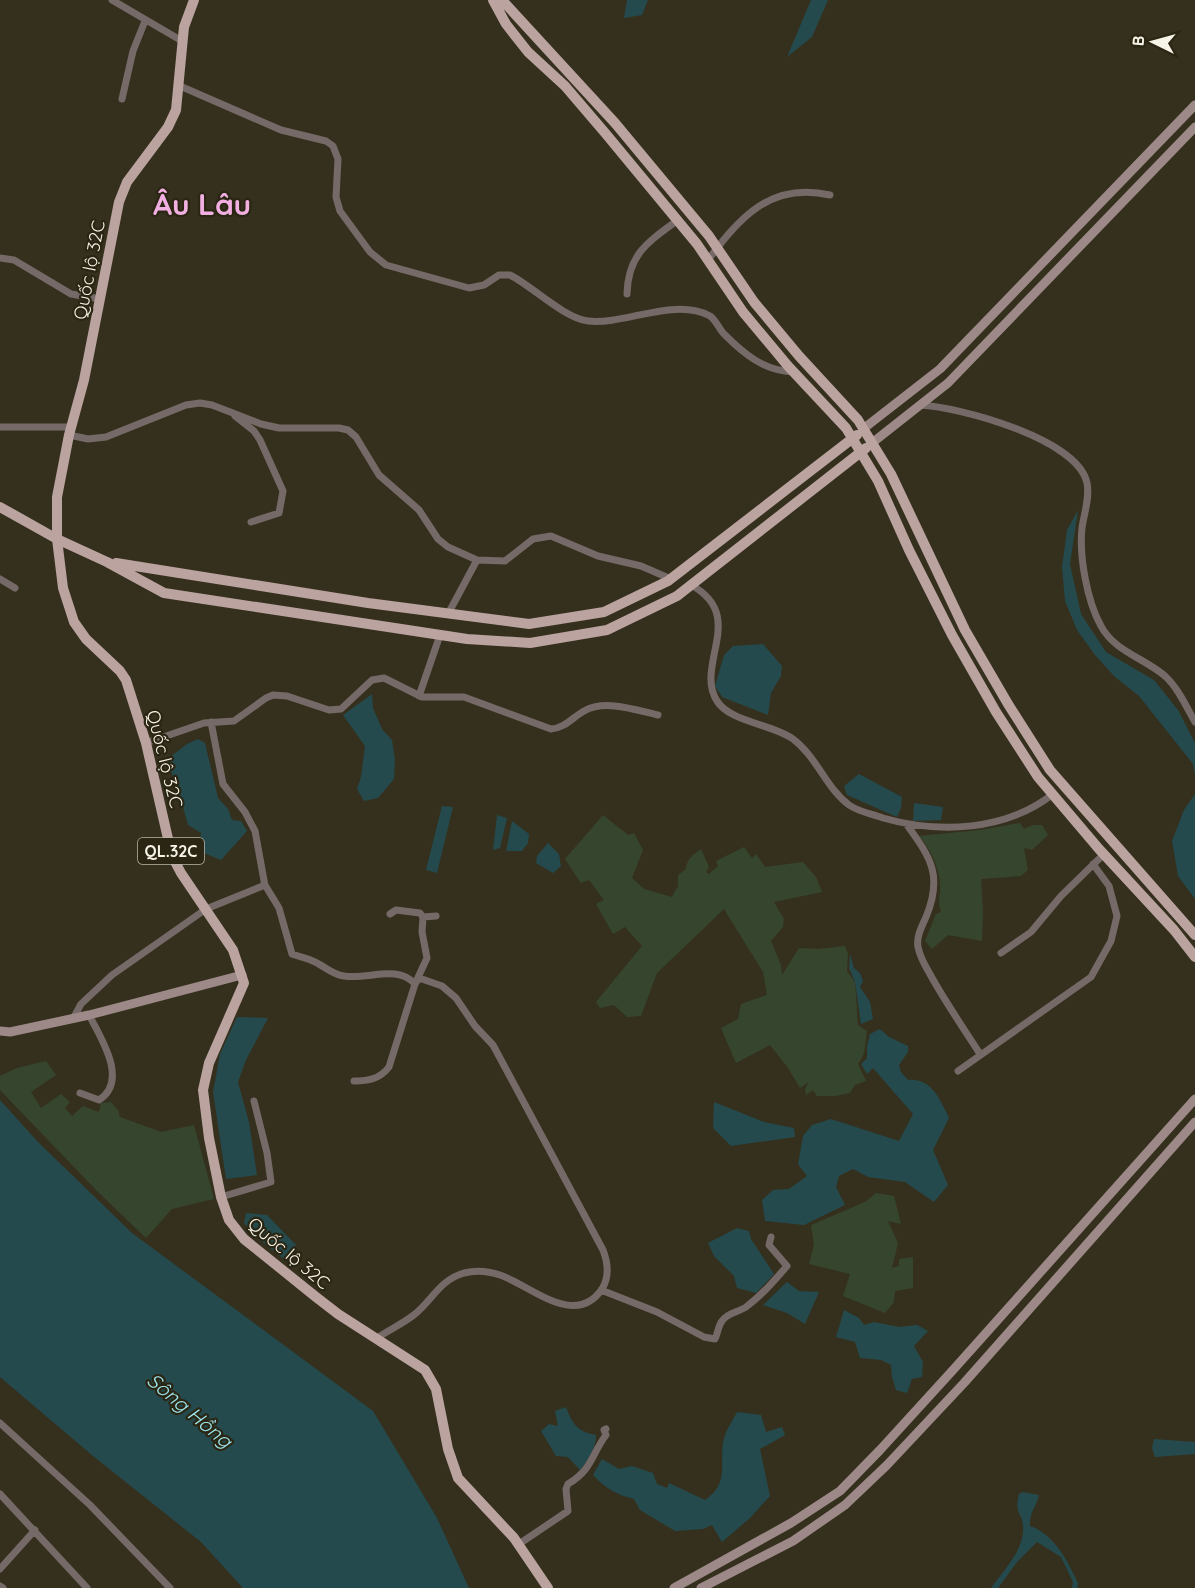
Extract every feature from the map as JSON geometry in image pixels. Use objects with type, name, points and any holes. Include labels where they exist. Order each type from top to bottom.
[{"type":"main road","name":"Quốc lộ 32C","points":[[194,0],[186,20],[182,41],[180,86],[172,119],[132,173],[123,191],[57,497],[57,539],[63,588],[71,616],[79,631],[120,671],[126,680],[146,743],[172,856],[232,950],[242,975],[244,983],[209,1063],[203,1090],[209,1138],[221,1197],[229,1220],[244,1239],[338,1314],[421,1367],[428,1374],[436,1389],[448,1449],[458,1478],[519,1545],[548,1588]]},
{"type":"main road","points":[[493,0],[506,24],[528,52],[565,86],[678,220],[743,312],[846,428],[878,481],[909,550],[952,635],[996,712],[1038,777],[1104,854],[1174,930],[1195,957]]},
{"type":"main road","points":[[502,0],[615,123],[709,236],[754,302],[799,356],[858,420],[891,474],[965,630],[1050,770],[1195,935]]},
{"type":"main road","points":[[107,562],[368,603],[530,624],[604,612],[671,579],[940,369],[1195,105]]},
{"type":"main road","points":[[0,507],[57,539],[107,562],[164,593],[467,639],[530,643],[607,630],[677,596],[948,383],[1195,127]]},
{"type":"main road","points":[[1103,199],[1113,211]]},
{"type":"main road","points":[[0,1031],[10,1032],[73,1019],[242,975]]},
{"type":"main road","points":[[674,1588],[790,1523],[840,1491],[953,1370],[1195,1099]]},
{"type":"main road","points":[[700,1588],[793,1541],[845,1505],[887,1465],[964,1383],[1195,1122]]},
{"type":"main road","points":[[953,1370],[964,1383]]},
{"type":"street","points":[[112,0],[182,41]]},
{"type":"street","points":[[122,99],[133,51],[145,21]]},
{"type":"street","points":[[180,86],[281,130],[326,141],[333,146],[338,159],[336,197],[339,211],[370,252],[386,265],[469,288],[484,285],[500,275],[510,275],[575,317],[588,321],[638,317],[674,310],[695,312],[711,317],[729,339],[760,364],[780,372],[794,372]]},
{"type":"street","points":[[708,260],[735,227],[761,204],[795,192],[812,191],[830,195]]},
{"type":"street","points":[[627,294],[627,279],[641,248],[678,220]]},
{"type":"street","points":[[0,258],[14,260],[71,294],[100,299]]},
{"type":"street","points":[[0,427],[70,431],[88,439],[106,437],[192,404],[212,405],[261,424],[279,428],[348,430],[356,437],[379,475],[419,510],[438,539],[477,560],[505,561],[533,539],[551,536],[598,556],[640,566],[671,579]]},
{"type":"street","points":[[920,405],[974,414],[1009,426],[1067,454],[1079,466],[1088,490],[1081,537],[1082,559],[1100,625],[1117,645],[1167,678],[1195,722]]},
{"type":"street","points":[[231,412],[242,423],[254,430],[261,440],[283,491],[277,516],[251,522]]},
{"type":"street","points":[[448,614],[477,560]]},
{"type":"street","points":[[0,579],[15,588]]},
{"type":"street","points":[[691,585],[707,598],[715,610],[718,621],[718,641],[711,682],[712,692],[720,705],[733,715],[773,729],[798,744],[842,799],[854,808],[907,825],[959,827],[986,824],[1016,816],[1037,806],[1053,794]]},
{"type":"street","points":[[419,696],[440,635]]},
{"type":"street","points":[[146,743],[200,724],[234,721],[266,698],[278,694],[329,710],[341,709],[372,680],[378,678],[384,678],[419,696],[464,697],[551,729],[562,727],[584,711],[597,706],[625,708],[658,715]]},
{"type":"street","points":[[211,722],[223,784],[245,812],[255,831],[265,886],[279,908],[292,954],[313,961],[339,975],[355,977],[392,973],[408,976],[415,984]]},
{"type":"street","points":[[907,825],[929,857],[934,876],[932,904],[917,939],[920,954],[940,993],[980,1054]]},
{"type":"street","points":[[1001,953],[1031,932],[1061,896],[1104,854]]},
{"type":"street","points":[[958,1071],[1091,977],[1111,941],[1117,916],[1109,886],[1093,864]]},
{"type":"street","points":[[73,1019],[81,1005],[112,975],[206,909],[247,891],[265,886]]},
{"type":"street","points":[[354,1081],[375,1078],[389,1067],[415,984],[427,958],[422,932],[423,917],[420,913],[396,910],[390,914]]},
{"type":"street","points":[[423,917],[436,916]]},
{"type":"street","points":[[377,1338],[414,1315],[442,1284],[463,1274],[481,1271],[499,1275],[537,1296],[559,1304],[570,1305],[589,1301],[601,1290],[607,1277],[607,1259],[500,1056],[456,998],[434,983],[419,978],[415,984]]},
{"type":"street","points":[[80,1093],[99,1100],[108,1094],[113,1080],[102,1039],[89,1015]]},
{"type":"street","points":[[221,1197],[271,1182],[267,1153],[254,1101]]},
{"type":"street","points":[[601,1290],[657,1312],[710,1340],[715,1339],[721,1322],[762,1294],[787,1266],[769,1245],[771,1237]]},
{"type":"street","points":[[0,1423],[90,1504],[170,1588]]},
{"type":"street","points":[[519,1545],[568,1511],[566,1490],[568,1484],[579,1477],[591,1464],[596,1449],[606,1436],[604,1430],[606,1429]]},
{"type":"street","points":[[0,1494],[87,1588]]},
{"type":"street","points":[[0,1569],[35,1530]]},
{"type":"street","points":[[0,1556],[6,1562]]},
{"type":"green space","points":[[603,815],[628,835],[634,833],[643,850],[632,878],[644,889],[672,897],[678,886],[678,875],[686,869],[691,857],[701,849],[709,867],[706,872],[709,874],[718,866],[716,861],[744,847],[752,858],[756,854],[765,867],[803,862],[816,877],[822,892],[774,902],[784,919],[783,927],[771,941],[781,965],[782,975],[799,948],[818,949],[845,946],[848,954],[847,971],[855,982],[858,1025],[867,1031],[864,1053],[858,1064],[866,1081],[855,1085],[850,1093],[817,1096],[813,1090],[806,1095],[805,1089],[809,1082],[800,1088],[770,1045],[736,1063],[721,1028],[738,1019],[741,1004],[767,995],[763,972],[724,909],[657,973],[641,1016],[627,1017],[614,1005],[600,1008],[596,1002],[642,946],[625,927],[613,934],[596,904],[604,900],[589,880],[581,883],[565,859]]},
{"type":"green space","points":[[1020,823],[1024,829],[1033,825],[1042,825],[1048,835],[1032,850],[1024,848],[1028,870],[1021,876],[981,879],[982,941],[948,935],[932,949],[925,941],[936,914],[941,912],[939,878],[933,858],[919,836],[980,830]]},
{"type":"green space","points":[[46,1061],[56,1075],[31,1092],[41,1108],[61,1094],[70,1102],[65,1108],[72,1116],[83,1106],[99,1112],[101,1103],[111,1102],[118,1110],[120,1117],[161,1132],[194,1125],[214,1199],[172,1209],[146,1238],[98,1192],[0,1090],[0,1076],[17,1068]]},
{"type":"green space","points":[[876,1193],[894,1196],[901,1224],[888,1221],[898,1243],[892,1268],[899,1266],[899,1259],[913,1257],[913,1288],[895,1291],[894,1302],[885,1313],[843,1296],[850,1274],[809,1264],[814,1245],[811,1225],[865,1202]]},
{"type":"water","points":[[627,0],[648,0],[642,15],[624,18]]},
{"type":"water","points":[[811,0],[828,0],[812,37],[787,57]]},
{"type":"water","points":[[1078,510],[1070,564],[1081,614],[1106,652],[1154,680],[1178,710],[1195,743],[1195,776],[1193,764],[1139,696],[1115,677],[1077,630],[1065,601],[1062,567],[1067,530]]},
{"type":"water","points":[[763,644],[782,666],[781,676],[771,693],[768,715],[722,697],[715,686],[724,655],[733,646]]},
{"type":"water","points":[[372,694],[373,708],[382,729],[392,740],[395,760],[394,779],[378,798],[364,801],[357,789],[365,746],[343,715]]},
{"type":"water","points":[[198,739],[205,743],[218,798],[228,809],[232,820],[241,821],[247,831],[221,860],[199,851],[201,833],[188,825],[177,786],[166,760],[187,744]]},
{"type":"water","points":[[859,774],[902,797],[897,817],[847,795],[844,786]]},
{"type":"water","points":[[1195,794],[1195,899],[1178,876],[1172,841],[1184,810]]},
{"type":"water","points":[[914,803],[943,807],[941,820],[913,821]]},
{"type":"water","points":[[442,806],[453,807],[437,873],[426,870]]},
{"type":"water","points":[[497,815],[507,818],[500,848],[493,850]]},
{"type":"water","points":[[512,821],[529,834],[528,843],[522,851],[506,851]]},
{"type":"water","points":[[548,843],[559,854],[561,866],[553,873],[536,863],[537,856]]},
{"type":"water","points":[[850,954],[854,968],[860,973],[863,981],[860,987],[870,1002],[873,1019],[861,1024],[855,982],[849,968]]},
{"type":"water","points":[[237,1017],[268,1018],[246,1060],[238,1082],[249,1122],[257,1175],[226,1179],[213,1092],[220,1054]]},
{"type":"water","points":[[880,1029],[889,1037],[908,1046],[908,1052],[899,1065],[901,1072],[908,1080],[916,1080],[929,1086],[949,1118],[933,1150],[948,1185],[934,1202],[905,1182],[868,1177],[853,1169],[839,1176],[836,1187],[845,1205],[804,1225],[765,1221],[762,1200],[773,1190],[789,1189],[807,1176],[798,1164],[803,1136],[812,1125],[831,1119],[899,1141],[913,1114],[873,1068],[867,1074],[861,1064],[867,1058],[870,1034]]},
{"type":"water","name":"Sông Hồng","points":[[0,1100],[38,1142],[132,1233],[373,1411],[437,1518],[469,1588],[243,1588],[201,1542],[93,1456],[0,1377]]},
{"type":"water","points":[[714,1102],[764,1122],[794,1128],[795,1137],[731,1146],[713,1128]]},
{"type":"water","points":[[246,1213],[267,1215],[296,1245],[285,1260],[255,1236],[244,1223]]},
{"type":"water","points":[[737,1228],[749,1231],[751,1239],[774,1274],[756,1293],[737,1288],[734,1276],[714,1256],[708,1243]]},
{"type":"water","points":[[787,1282],[799,1291],[819,1292],[805,1324],[787,1313],[763,1305]]},
{"type":"water","points":[[844,1310],[859,1318],[864,1325],[874,1322],[899,1327],[917,1325],[928,1331],[914,1346],[923,1362],[922,1377],[912,1379],[907,1393],[896,1390],[891,1365],[881,1360],[860,1358],[855,1342],[836,1337]]},
{"type":"water","points":[[566,1407],[576,1426],[584,1432],[596,1435],[589,1458],[580,1470],[568,1457],[556,1456],[541,1431],[549,1424],[558,1426],[555,1411]]},
{"type":"water","points":[[737,1412],[761,1415],[766,1432],[782,1427],[785,1435],[760,1449],[770,1496],[750,1518],[722,1542],[712,1525],[703,1529],[675,1531],[640,1510],[634,1499],[612,1490],[593,1475],[602,1459],[619,1469],[632,1466],[653,1473],[657,1484],[667,1488],[669,1483],[705,1500],[713,1493],[721,1479],[724,1438]]},
{"type":"water","points":[[1154,1439],[1195,1442],[1195,1454],[1155,1457],[1152,1448]]},
{"type":"water","points":[[1023,1492],[1039,1495],[1031,1516],[1030,1526],[1046,1535],[1059,1549],[1078,1583],[1077,1588],[1072,1588],[1073,1582],[1061,1557],[1037,1542],[1017,1562],[998,1588],[991,1588],[1013,1559],[1021,1543],[1023,1526],[1017,1506],[1019,1494]]},
{"type":"district","name":"Âu Lâu","points":[[202,204]]}]
